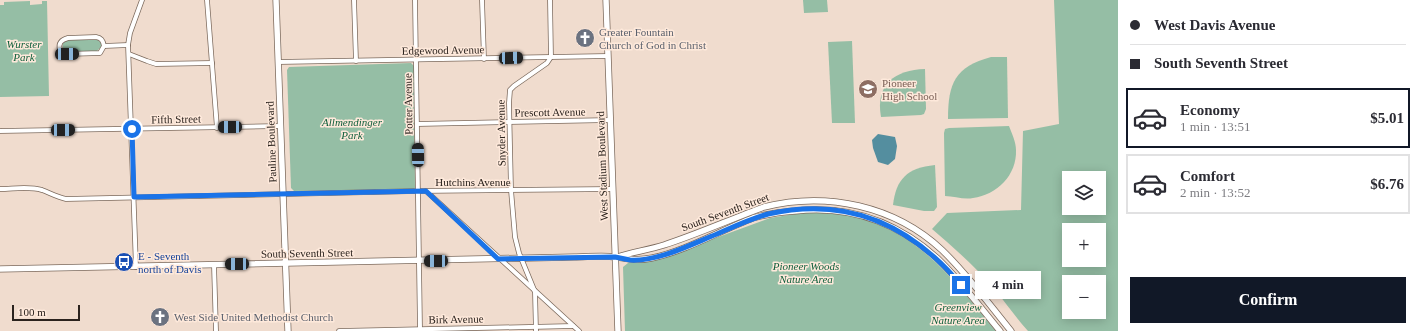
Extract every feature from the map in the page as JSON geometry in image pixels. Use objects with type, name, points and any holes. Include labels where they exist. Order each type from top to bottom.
[{"type":"street","points":[[136,267],[128,45],[130,33],[142,0]]},
{"type":"street","points":[[207,0],[217,128]]},
{"type":"street","name":"Pauline Boulevard","points":[[276,0],[288,331]]},
{"type":"street","points":[[354,0],[356,61]]},
{"type":"street","name":"Potter Avenue","points":[[415,0],[420,329]]},
{"type":"street","points":[[482,0],[484,59]]},
{"type":"street","points":[[550,0],[551,57]]},
{"type":"street","name":"West Stadium Boulevard","points":[[606,0],[618,331]]},
{"type":"street","points":[[96,37],[103,41],[104,46],[100,52],[96,54],[67,54],[60,50],[59,46],[60,42],[68,38],[96,37]]},
{"type":"street","points":[[104,46],[128,45]]},
{"type":"street","points":[[128,54],[156,64],[212,63]]},
{"type":"street","name":"Edgewood Avenue","points":[[278,62],[608,56]]},
{"type":"street","name":"Snyder Avenue","points":[[536,329],[535,292],[515,236],[511,190],[509,122],[510,90],[518,81],[547,63],[551,57]]},
{"type":"street","name":"Prescott Avenue","points":[[417,124],[610,120]]},
{"type":"street","name":"Fifth Street","points":[[0,131],[280,126]]},
{"type":"street","name":"Hutchins Avenue","points":[[0,189],[34,189],[66,199],[418,191],[613,189]]},
{"type":"street","points":[[426,191],[498,259],[578,331]]},
{"type":"street","name":"South Seventh Street","points":[[615,257],[665,245],[778,203],[825,200],[840,202],[867,208],[915,229],[954,262],[1011,331]]},
{"type":"street","name":"South Seventh Street","points":[[0,269],[615,257],[630,260],[653,258],[753,218],[768,214],[812,209],[841,210],[858,214],[883,223],[905,234],[924,247],[954,276],[1000,331]]},
{"type":"street","points":[[214,265],[216,331]]},
{"type":"street","name":"Birk Avenue","points":[[339,331],[536,329],[573,326]]},
{"type":"green space","points":[[803,0],[827,0],[828,12],[804,13]]},
{"type":"green space","points":[[1054,0],[1118,0],[1118,331],[1028,331],[980,273],[932,229],[947,213],[1021,210],[1023,131],[1059,124]]},
{"type":"green space","name":"Wurster Park","points":[[30,1],[30,5],[42,4],[42,1],[47,1],[49,96],[0,97],[0,5],[4,5],[4,2]]},
{"type":"green space","points":[[67,40],[98,40],[101,43],[101,47],[97,51],[66,51],[63,48],[63,43]]},
{"type":"green space","points":[[852,41],[855,123],[832,123],[828,42]]},
{"type":"green space","points":[[991,57],[1007,57],[1008,118],[948,119],[948,106],[952,86],[956,78],[969,66]]},
{"type":"green space","name":"Allmendinger Park","points":[[411,63],[414,66],[415,188],[294,191],[291,188],[287,70],[289,67]]},
{"type":"green space","points":[[925,69],[926,109],[924,114],[881,117],[881,96],[884,88],[890,81],[896,76],[905,72]]},
{"type":"green space","points":[[1009,126],[1014,138],[1016,150],[1013,168],[1004,182],[990,193],[982,196],[966,199],[945,196],[945,129]]},
{"type":"green space","points":[[935,165],[937,207],[934,211],[924,211],[893,205],[897,188],[905,176],[917,169]]},
{"type":"green space","name":"Pioneer Woods Nature Area","points":[[807,212],[844,215],[869,221],[892,231],[912,243],[948,274],[996,331],[625,331],[623,267],[628,263],[648,261],[680,251],[770,218]]},
{"type":"water","points":[[878,134],[895,137],[897,146],[895,159],[888,165],[878,162],[873,148],[872,140]]},
{"type":"place","name":"Greater Fountain Church of God in Christ","points":[[585,38]]},
{"type":"place","name":"Pioneer High School","points":[[868,89]]},
{"type":"place","name":"E - Seventh north of Davis","points":[[124,262]]},
{"type":"place","name":"West Side United Methodist Church","points":[[160,317]]},
{"type":"route","points":[[132,129],[134,197],[426,191],[498,259],[615,257],[630,260],[653,258],[753,218],[768,214],[812,209],[841,210],[858,214],[883,223],[912,238],[936,258],[961,285]]},
{"type":"park label","name":"Greenview Nature Area","points":[[958,313]]}]
